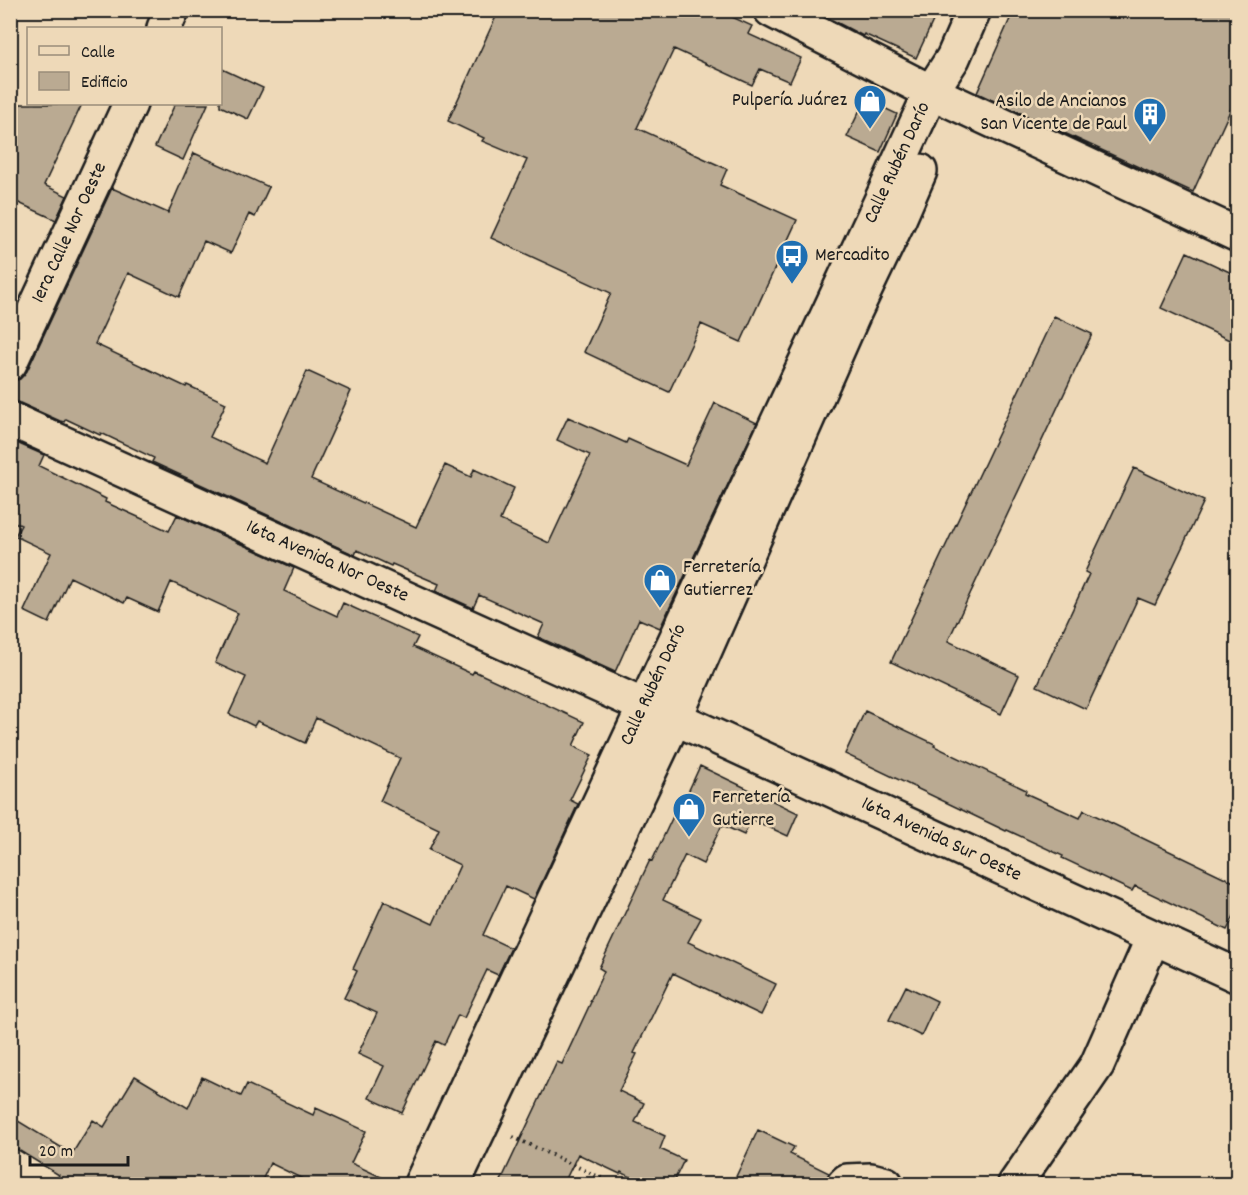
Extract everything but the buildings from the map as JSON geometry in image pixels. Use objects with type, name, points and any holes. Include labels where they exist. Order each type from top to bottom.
[{"type":"street","points":[[164,27],[172,10]]},
{"type":"street","points":[[771,10],[940,96],[1238,235]]},
{"type":"street","name":"Calle Rubén Darío","points":[[421,1185],[468,1118],[675,718],[854,312],[900,217],[953,58],[974,10]]},
{"type":"street","name":"Calle Rubén Darío","points":[[453,1185],[468,1118],[644,706],[880,203],[940,96]]},
{"type":"street","name":"1era Calle Nor Oeste","points":[[10,363],[130,105]]},
{"type":"street","name":"16ta Avenida Nor Oeste","points":[[10,419],[644,706]]},
{"type":"street","name":"16ta Avenida Sur Oeste","points":[[644,706],[675,718],[1238,976]]},
{"type":"street","points":[[1015,1185],[1097,1065],[1154,938]]},
{"type":"street","points":[[844,1185],[847,1181],[871,1180],[886,1185]]},
{"type":"path","points":[[468,1118],[614,1185]]},
{"type":"place","name":"Pulpería Juárez","points":[[870,130]]},
{"type":"place","name":"Asilo de Ancianos San Vicente de Paul","points":[[1150,143]]},
{"type":"place","name":"Mercadito","points":[[792,285]]},
{"type":"place","name":"Ferretería Gutierrez","points":[[660,609]]},
{"type":"place","name":"Ferretería Gutierre","points":[[689,838]]}]
